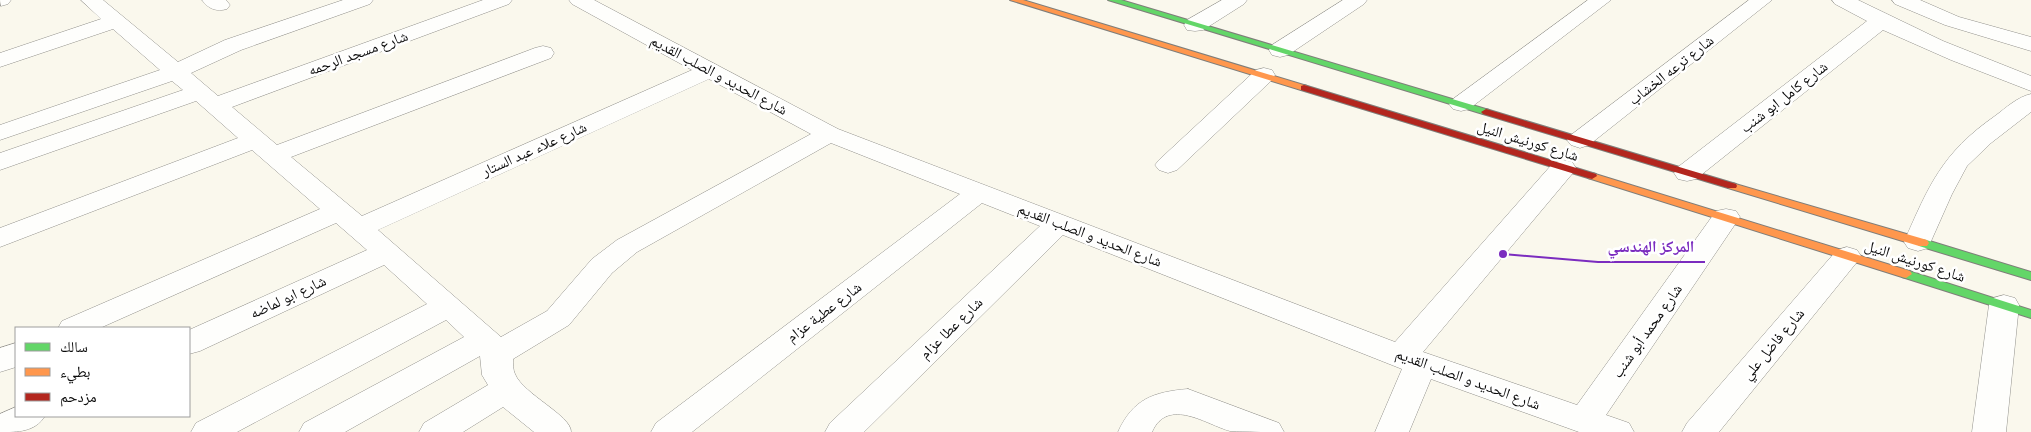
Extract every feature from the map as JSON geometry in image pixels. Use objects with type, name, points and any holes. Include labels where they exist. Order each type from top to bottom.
[{"type":"highway","name":"شارع كورنيش النيل","points":[[1014,0],[1726,217],[2017,310]]},
{"type":"highway","name":"شارع كورنيش النيل","points":[[1112,0],[2031,276]]},
{"type":"highway","points":[[1304,87],[1328,64]]},
{"type":"street","points":[[0,133],[176,72],[233,45],[363,0]]},
{"type":"street","name":"شارع مسجد الرحمه","points":[[0,162],[207,98],[502,0]]},
{"type":"street","name":"شارع الحديد و الصلب القديم","points":[[579,0],[829,134],[1411,359],[1617,432]]},
{"type":"street","points":[[1195,25],[1237,0]]},
{"type":"street","points":[[1280,50],[1356,0]]},
{"type":"street","points":[[1460,104],[1601,0]]},
{"type":"street","name":"شارع ترعه الخشاب","points":[[1580,140],[1762,0]]},
{"type":"street","points":[[1842,0],[1882,22],[1978,64],[2031,84]]},
{"type":"street","points":[[1902,0],[1956,14],[2031,44]]},
{"type":"street","points":[[0,60],[103,6],[176,72],[448,306],[490,346],[498,375],[518,402],[555,430]]},
{"type":"street","name":"شارع كامل ابو شنب","points":[[1687,173],[1882,22]]},
{"type":"street","points":[[0,238],[543,53]]},
{"type":"street","name":"شارع علاء عبد الستار","points":[[76,327],[349,219],[710,70]]},
{"type":"street","points":[[1168,164],[1264,76]]},
{"type":"street","points":[[1918,242],[1944,183],[1954,166],[1967,151],[2031,100]]},
{"type":"street","points":[[316,432],[490,346],[558,318],[602,266],[627,246],[829,134]]},
{"type":"street","points":[[1392,432],[1411,359],[1563,168]]},
{"type":"street","name":"شارع عطية عزام","points":[[668,432],[980,192]]},
{"type":"street","name":"شارع محمد أبو شنب","points":[[1585,420],[1726,217]]},
{"type":"street","name":"شارع عطا عزام","points":[[842,432],[1060,223]]},
{"type":"street","name":"شارع ابو لماضه","points":[[190,343],[387,252]]},
{"type":"street","name":"شارع فاضل علي","points":[[1699,432],[1847,256]]},
{"type":"street","points":[[208,432],[448,306]]},
{"type":"street","points":[[1989,432],[2017,310]]},
{"type":"street","points":[[0,361],[15,354]]},
{"type":"street","points":[[436,432],[507,389]]},
{"type":"street","points":[[1135,432],[1140,421],[1152,410],[1169,404],[1188,401],[1267,432]]},
{"type":"street","points":[[0,429],[26,417]]},
{"type":"traffic: fast","points":[[1112,0],[1486,112]]},
{"type":"traffic: fast","points":[[1923,243],[2031,276]]},
{"type":"traffic: fast","points":[[1906,274],[2031,314]]},
{"type":"traffic: slow","points":[[1014,0],[1304,88]]},
{"type":"traffic: slow","points":[[1592,176],[1906,274]]},
{"type":"traffic: slow","points":[[1732,186],[1923,243]]},
{"type":"traffic: jam","points":[[1304,88],[1592,176]]},
{"type":"traffic: jam","points":[[1486,112],[1732,186]]},
{"type":"place","name":"المركز الهندسي","points":[[1503,254]]}]
